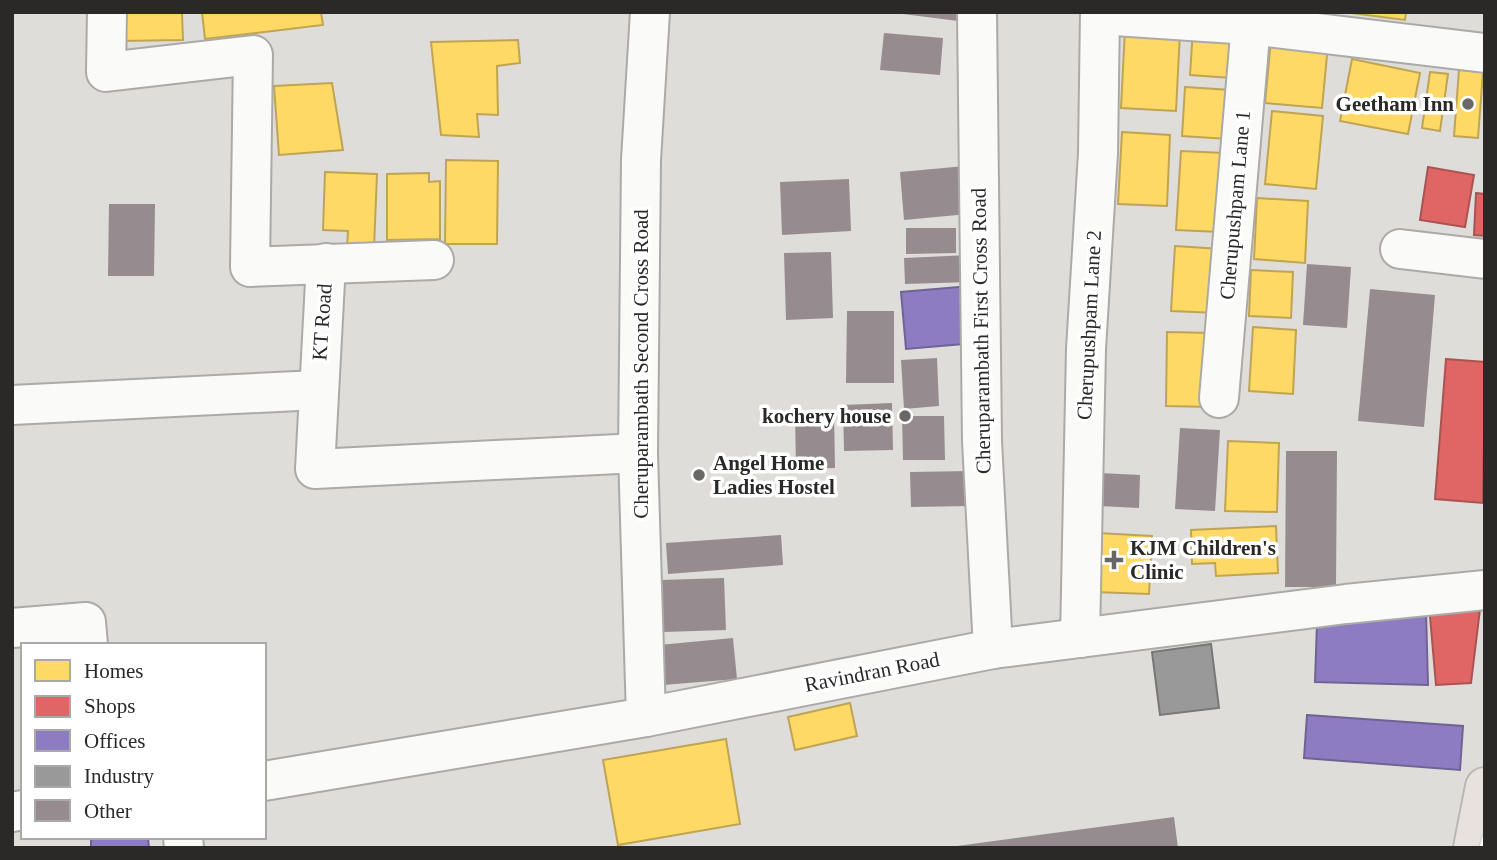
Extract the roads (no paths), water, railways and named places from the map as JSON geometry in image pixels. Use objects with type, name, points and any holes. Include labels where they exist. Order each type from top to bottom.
[{"type":"main road","points":[[1478,840],[1485,788]]},
{"type":"street","name":"KT Road","points":[[107,12],[106,72],[253,55],[250,267],[326,262],[315,469],[638,453]]},
{"type":"street","name":"Cheruparambath Second Cross Road","points":[[646,717],[638,453],[641,160],[650,12]]},
{"type":"street","name":"Cheruparambath First Cross Road","points":[[977,12],[982,428],[993,649]]},
{"type":"street","points":[[1100,14],[1251,19],[1485,52]]},
{"type":"street","name":"Cherupushpam Lane 2","points":[[1080,638],[1086,349],[1098,153],[1100,14]]},
{"type":"street","name":"Cherupushpam Lane 1","points":[[1219,398],[1251,19]]},
{"type":"street","points":[[1401,249],[1485,259]]},
{"type":"street","points":[[326,262],[434,260]]},
{"type":"street","points":[[12,405],[318,390]]},
{"type":"street","name":"Ravindran Road","points":[[266,781],[646,717],[993,649],[1346,604],[1485,590]]},
{"type":"street","points":[[12,628],[86,622],[88,643]]},
{"type":"railway","points":[[1482,848],[1485,837]]},
{"type":"place","name":"Geetham Inn","points":[[1468,104]]},
{"type":"place","name":"kochery house","points":[[905,416]]},
{"type":"place","name":"Angel Home Ladies Hostel","points":[[699,475]]},
{"type":"place","name":"KJM Children's Clinic","points":[[1114,560]]}]
